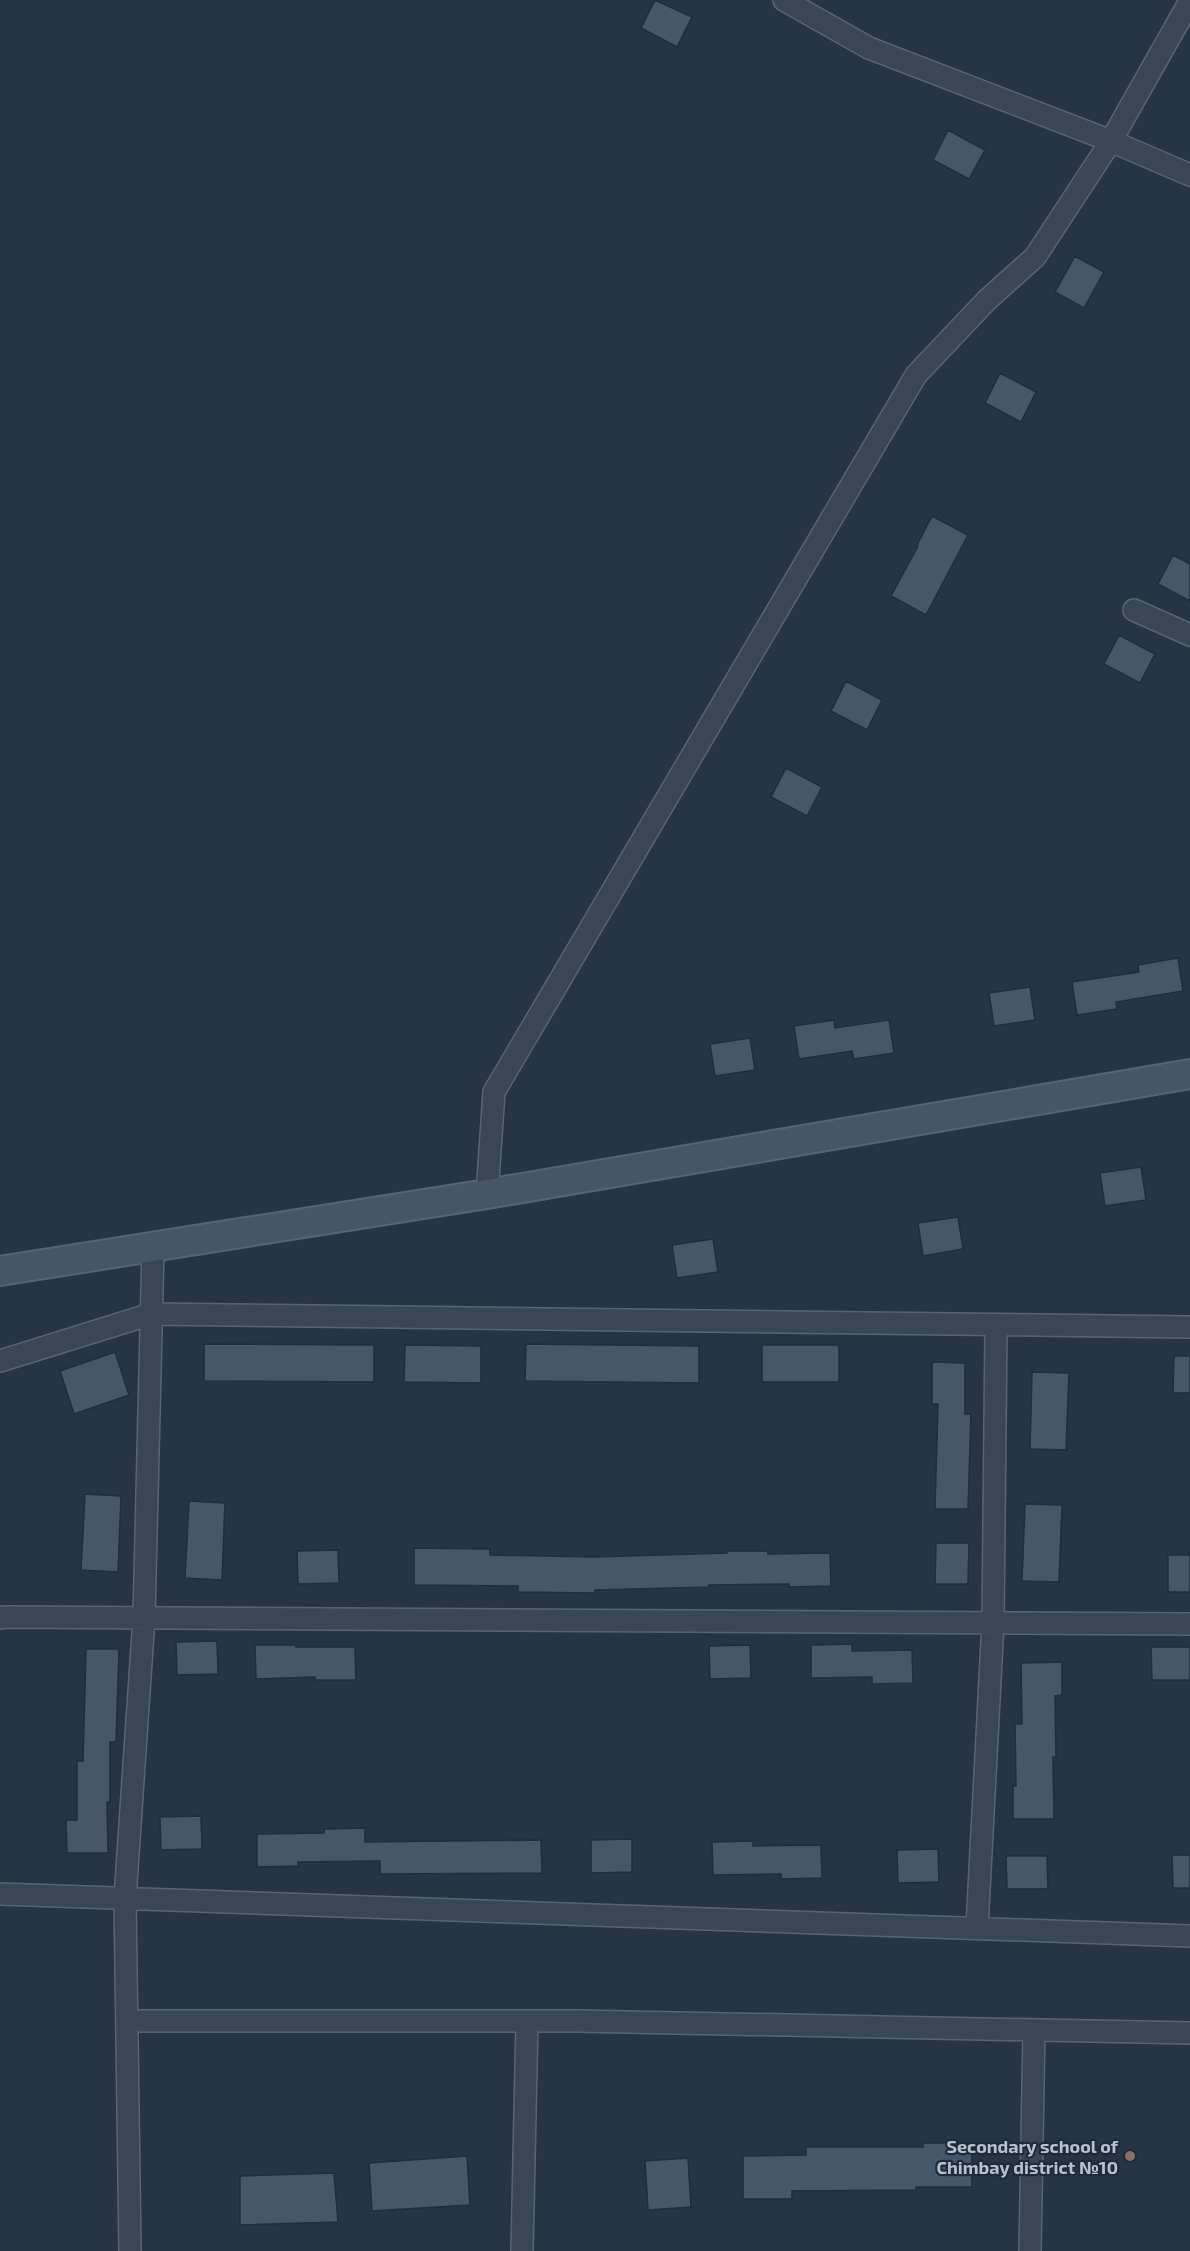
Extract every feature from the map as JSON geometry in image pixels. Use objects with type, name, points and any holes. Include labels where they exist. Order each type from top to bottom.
[{"type":"main road","points":[[0,1271],[487,1194],[1190,1074]]},
{"type":"street","points":[[784,0],[869,48],[1111,141],[1190,175]]},
{"type":"street","points":[[487,1194],[494,1092],[916,375],[987,300],[1035,257],[1111,141],[1190,2]]},
{"type":"street","points":[[1134,610],[1190,635]]},
{"type":"street","points":[[130,2251],[125,1898],[144,1618],[153,1248]]},
{"type":"street","points":[[0,1361],[151,1314],[1190,1327]]},
{"type":"street","points":[[977,1928],[993,1622],[996,1326]]},
{"type":"street","points":[[0,1618],[1190,1624]]},
{"type":"street","points":[[0,1894],[1190,1936]]},
{"type":"street","points":[[127,2021],[527,2021],[1190,2033]]},
{"type":"street","points":[[522,2251],[527,2021]]},
{"type":"street","points":[[1030,2251],[1034,2030]]},
{"type":"building","points":[[655,0],[692,17],[677,47],[641,28]]},
{"type":"building","points":[[948,130],[985,150],[969,179],[933,160]]},
{"type":"building","points":[[1075,256],[1104,272],[1084,308],[1055,292]]},
{"type":"building","points":[[1000,373],[1036,392],[1021,422],[985,403]]},
{"type":"building","points":[[932,516],[968,535],[926,615],[891,596]]},
{"type":"building","points":[[1173,555],[1190,564],[1190,601],[1158,584]]},
{"type":"building","points":[[1119,635],[1155,654],[1140,683],[1104,664]]},
{"type":"building","points":[[846,681],[882,700],[867,730],[831,711]]},
{"type":"building","points":[[786,768],[822,787],[807,816],[771,797]]},
{"type":"building","points":[[1178,958],[1183,991],[1116,1002],[1117,1009],[1077,1015],[1072,982],[1139,972],[1138,965]]},
{"type":"building","points":[[1030,987],[1035,1020],[994,1026],[989,993]]},
{"type":"building","points":[[834,1020],[835,1028],[889,1020],[894,1053],[854,1059],[852,1051],[799,1059],[794,1026]]},
{"type":"building","points":[[750,1038],[755,1070],[715,1076],[710,1044]]},
{"type":"building","points":[[1141,1167],[1146,1200],[1105,1206],[1100,1173]]},
{"type":"building","points":[[958,1217],[963,1249],[923,1256],[918,1223]]},
{"type":"building","points":[[713,1239],[718,1272],[677,1278],[672,1245]]},
{"type":"building","points":[[204,1344],[374,1345],[374,1382],[204,1381]]},
{"type":"building","points":[[526,1344],[699,1346],[699,1383],[525,1381]]},
{"type":"building","points":[[405,1345],[481,1346],[481,1383],[404,1382]]},
{"type":"building","points":[[762,1345],[839,1345],[839,1382],[762,1382]]},
{"type":"building","points":[[115,1352],[129,1395],[74,1414],[60,1371]]},
{"type":"building","points":[[1174,1356],[1190,1356],[1190,1393],[1173,1393]]},
{"type":"building","points":[[932,1362],[965,1363],[965,1414],[971,1414],[968,1509],[935,1509],[938,1404],[932,1404]]},
{"type":"building","points":[[1032,1372],[1069,1373],[1066,1450],[1030,1449]]},
{"type":"building","points":[[85,1494],[121,1496],[118,1572],[81,1570]]},
{"type":"building","points":[[189,1501],[225,1503],[222,1580],[185,1578]]},
{"type":"building","points":[[1025,1504],[1062,1505],[1059,1582],[1022,1581]]},
{"type":"building","points":[[936,1543],[969,1543],[968,1584],[935,1584]]},
{"type":"building","points":[[414,1548],[490,1549],[490,1555],[595,1557],[727,1553],[727,1551],[768,1551],[768,1554],[830,1553],[831,1586],[709,1585],[709,1587],[595,1590],[595,1593],[518,1592],[518,1586],[414,1585]]},
{"type":"building","points":[[338,1550],[339,1583],[298,1584],[297,1551]]},
{"type":"building","points":[[1168,1555],[1190,1555],[1190,1592],[1168,1592]]},
{"type":"building","points":[[217,1641],[218,1674],[177,1675],[176,1642]]},
{"type":"building","points":[[852,1644],[852,1651],[912,1650],[913,1683],[872,1684],[872,1677],[811,1678],[811,1645]]},
{"type":"building","points":[[255,1645],[355,1647],[356,1680],[315,1680],[315,1677],[256,1679]]},
{"type":"building","points":[[750,1645],[751,1678],[710,1679],[709,1646]]},
{"type":"building","points":[[1151,1647],[1190,1647],[1190,1680],[1152,1680]]},
{"type":"building","points":[[86,1649],[119,1649],[116,1742],[110,1742],[110,1802],[107,1802],[108,1853],[67,1853],[66,1820],[77,1820],[77,1761],[83,1761]]},
{"type":"building","points":[[1062,1662],[1062,1695],[1055,1696],[1054,1819],[1013,1819],[1013,1786],[1016,1786],[1015,1724],[1022,1724],[1021,1663]]},
{"type":"building","points":[[201,1816],[202,1849],[161,1850],[160,1817]]},
{"type":"building","points":[[365,1828],[365,1842],[541,1840],[542,1873],[380,1874],[380,1861],[298,1862],[298,1866],[257,1867],[257,1834],[324,1833],[324,1829]]},
{"type":"building","points":[[632,1839],[632,1872],[591,1873],[591,1840]]},
{"type":"building","points":[[753,1841],[753,1846],[821,1845],[822,1878],[781,1879],[781,1874],[713,1875],[712,1842]]},
{"type":"building","points":[[938,1849],[939,1882],[898,1883],[897,1850]]},
{"type":"building","points":[[1172,1855],[1190,1855],[1190,1888],[1173,1888]]},
{"type":"building","points":[[1006,1856],[1047,1856],[1048,1889],[1007,1889]]},
{"type":"building","points":[[923,2143],[972,2143],[972,2187],[792,2191],[792,2199],[743,2199],[743,2156],[806,2155],[806,2147],[923,2147]]},
{"type":"building","points":[[467,2156],[470,2205],[372,2211],[369,2163]]},
{"type":"building","points":[[688,2158],[691,2207],[648,2210],[645,2161]]},
{"type":"building","points":[[334,2173],[338,2222],[240,2225],[240,2176]]},
{"type":"place","name":"Secondary school of Chimbay district №10","points":[[1130,2156]]}]
